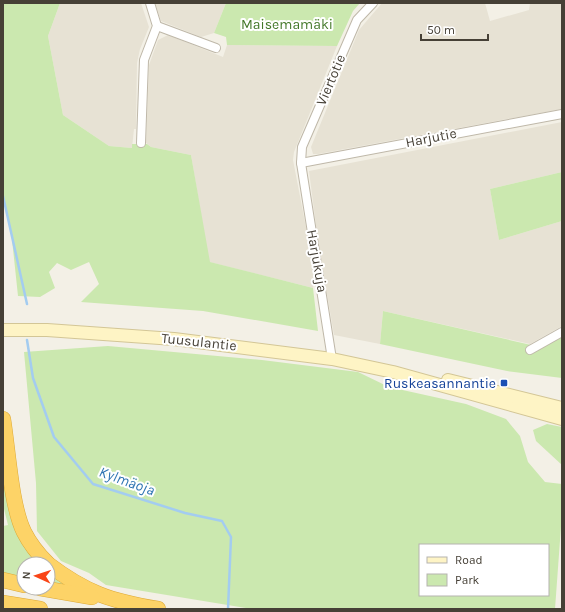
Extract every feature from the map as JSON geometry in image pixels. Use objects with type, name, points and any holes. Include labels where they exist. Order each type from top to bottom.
[{"type":"highway","points":[[3,419],[17,507],[23,530],[35,551],[40,556]]},
{"type":"highway","points":[[56,570],[66,578],[90,591],[119,602]]},
{"type":"highway","points":[[3,580],[16,583]]},
{"type":"highway","points":[[56,591],[158,609]]},
{"type":"highway","points":[[3,603],[40,609]]},
{"type":"main road","name":"Tuusulantie","points":[[3,330],[47,330],[174,339],[332,359],[393,372],[562,419]]},
{"type":"main road","name":"Tuusulantie","points":[[393,372],[443,379],[562,408]]},
{"type":"street","points":[[141,143],[143,66],[156,26],[150,3]]},
{"type":"street","name":"Viertotie","points":[[301,163],[302,147],[347,42],[357,20],[373,3]]},
{"type":"street","points":[[156,26],[216,48]]},
{"type":"street","name":"Harjutie","points":[[301,163],[562,114]]},
{"type":"street","name":"Harjukuja","points":[[301,163],[332,359]]},
{"type":"street","points":[[530,350],[562,332]]},
{"type":"shaded area","points":[[60,3],[141,3],[149,27],[140,49],[137,63],[136,129],[134,129],[132,148],[109,146],[63,115],[48,36]]},
{"type":"shaded area","points":[[155,3],[226,3],[214,33],[201,37],[161,21]]},
{"type":"shaded area","points":[[382,3],[485,3],[490,21],[529,10],[530,3],[562,3],[562,109],[313,154],[311,147],[359,30]]},
{"type":"shaded area","points":[[168,35],[223,57],[227,45],[337,46],[294,152],[293,160],[315,274],[313,288],[209,262],[191,155],[151,147],[146,143],[149,65],[158,40]]},
{"type":"shaded area","points":[[562,122],[562,172],[490,189],[499,240],[562,221],[562,326],[530,344],[383,311],[380,344],[334,335],[318,241],[309,171]]},
{"type":"green space","points":[[3,3],[60,3],[48,36],[63,115],[109,146],[132,148],[132,144],[147,144],[151,147],[191,155],[210,262],[313,288],[318,331],[203,311],[81,302],[99,284],[89,262],[71,270],[57,263],[49,272],[55,288],[40,297],[18,296],[11,230],[3,199]]},
{"type":"green space","name":"Maisemamäki","points":[[226,3],[360,3],[353,11],[337,46],[227,45],[226,37],[214,33]]},
{"type":"green space","points":[[562,172],[562,221],[499,240],[490,189]]},
{"type":"green space","points":[[383,311],[540,347],[562,336],[562,378],[507,371],[380,344]]},
{"type":"green space","points":[[108,346],[262,360],[358,372],[389,387],[466,404],[506,419],[520,436],[528,462],[545,482],[562,484],[562,513],[555,609],[252,609],[106,585],[89,573],[61,561],[37,531],[36,483],[24,352]]},
{"type":"green space","points":[[547,424],[562,427],[562,465],[536,441],[533,430]]},
{"type":"green space","points":[[3,454],[38,556],[16,556],[16,578],[3,576],[3,526],[8,525],[3,505]]},
{"type":"green space","points":[[56,577],[72,588],[56,585]]},
{"type":"waterway","name":"Kylmäoja","points":[[3,196],[27,304]]},
{"type":"waterway","name":"Kylmäoja","points":[[27,340],[33,378],[54,437],[93,484],[185,513],[222,521],[231,537],[228,609]]},
{"type":"place","name":"Ruskeasannantie","points":[[504,383]]}]
